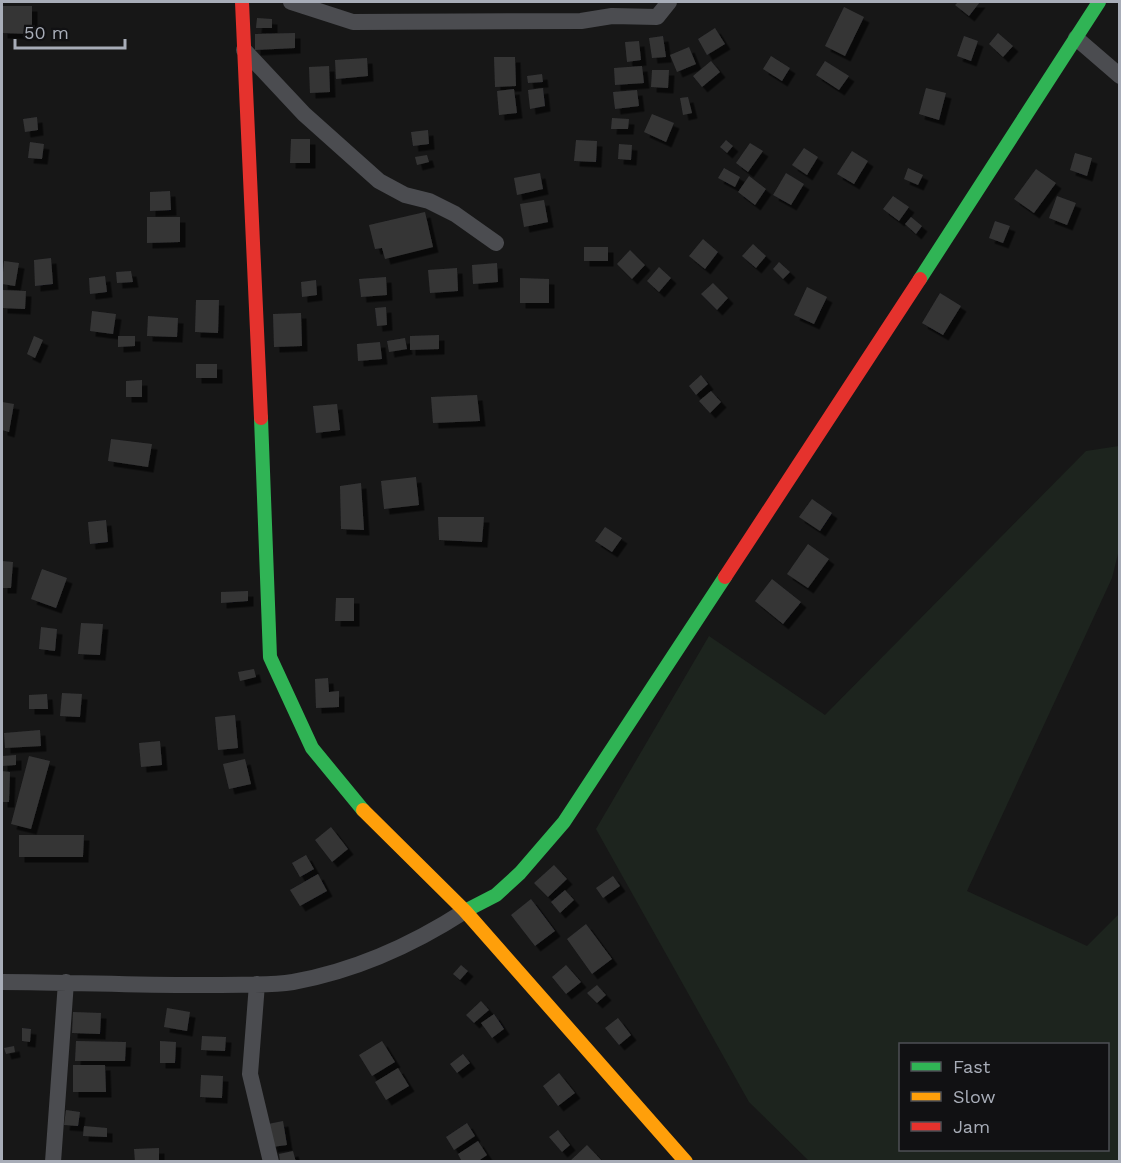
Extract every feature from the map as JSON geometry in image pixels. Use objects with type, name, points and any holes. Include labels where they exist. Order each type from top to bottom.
[{"type":"street","points":[[242,2],[257,291],[270,657],[312,748],[363,810],[465,911],[686,1161]]},
{"type":"street","points":[[291,2],[353,22],[581,21],[612,16],[657,17],[669,2]]},
{"type":"street","points":[[2,982],[163,986],[292,982],[363,962],[434,931],[496,895],[564,822],[841,401],[1099,2]]},
{"type":"street","points":[[1076,38],[1119,76]]},
{"type":"street","points":[[244,50],[304,114],[379,181],[405,195],[429,201],[454,214],[496,243]]},
{"type":"street","points":[[53,1161],[66,982]]},
{"type":"street","points":[[257,984],[250,1074],[271,1161]]},
{"type":"shaded area","points":[[1119,446],[1119,550],[1112,578],[967,891],[1087,946],[1119,914],[1119,1161],[809,1161],[749,1102],[596,829],[709,636],[825,715],[1086,451]]},
{"type":"building","points":[[958,2],[980,2],[969,16],[955,5]]},
{"type":"building","points":[[2,6],[32,6],[32,34],[2,33]]},
{"type":"building","points":[[844,7],[864,17],[845,56],[825,46]]},
{"type":"building","points":[[257,18],[272,19],[272,28],[256,28]]},
{"type":"building","points":[[715,28],[725,44],[707,55],[698,39]]},
{"type":"building","points":[[295,33],[295,48],[255,50],[255,34]]},
{"type":"building","points":[[998,33],[1013,46],[1003,57],[989,44]]},
{"type":"building","points":[[663,36],[666,57],[652,58],[649,38]]},
{"type":"building","points":[[964,36],[978,41],[971,61],[957,56]]},
{"type":"building","points":[[639,41],[641,60],[627,62],[625,42]]},
{"type":"building","points":[[689,47],[696,64],[677,72],[670,55]]},
{"type":"building","points":[[771,56],[790,68],[782,81],[763,69]]},
{"type":"building","points":[[494,57],[515,57],[516,86],[495,87]]},
{"type":"building","points":[[367,58],[368,76],[336,79],[335,60]]},
{"type":"building","points":[[711,61],[720,72],[702,87],[693,76]]},
{"type":"building","points":[[825,61],[849,76],[839,90],[816,75]]},
{"type":"building","points":[[329,66],[330,92],[310,93],[309,67]]},
{"type":"building","points":[[642,66],[644,83],[615,85],[614,68]]},
{"type":"building","points":[[652,70],[669,70],[668,88],[651,87]]},
{"type":"building","points":[[542,74],[543,82],[528,83],[527,76]]},
{"type":"building","points":[[543,88],[545,106],[530,109],[528,90]]},
{"type":"building","points":[[926,88],[946,93],[939,120],[919,114]]},
{"type":"building","points":[[514,89],[517,113],[499,115],[497,91]]},
{"type":"building","points":[[637,90],[639,106],[615,109],[613,92]]},
{"type":"building","points":[[688,97],[692,113],[683,115],[680,98]]},
{"type":"building","points":[[652,114],[674,123],[666,142],[644,132]]},
{"type":"building","points":[[37,117],[38,130],[25,132],[23,119]]},
{"type":"building","points":[[612,118],[629,119],[628,129],[611,129]]},
{"type":"building","points":[[428,130],[429,144],[413,146],[411,132]]},
{"type":"building","points":[[291,139],[310,139],[310,163],[290,163]]},
{"type":"building","points":[[576,140],[597,141],[596,162],[574,161]]},
{"type":"building","points":[[726,140],[733,146],[727,153],[720,147]]},
{"type":"building","points":[[30,142],[44,144],[42,159],[28,158]]},
{"type":"building","points":[[750,143],[763,151],[748,172],[736,163]]},
{"type":"building","points":[[619,144],[632,145],[631,160],[618,159]]},
{"type":"building","points":[[804,148],[818,157],[807,175],[792,165]]},
{"type":"building","points":[[852,151],[868,161],[854,184],[837,174]]},
{"type":"building","points":[[1075,153],[1092,158],[1087,176],[1070,170]]},
{"type":"building","points":[[427,155],[429,162],[417,165],[415,157]]},
{"type":"building","points":[[724,168],[740,177],[735,187],[718,178]]},
{"type":"building","points":[[908,168],[923,175],[918,185],[904,179]]},
{"type":"building","points":[[1036,169],[1056,183],[1034,213],[1014,199]]},
{"type":"building","points":[[540,173],[543,189],[517,195],[514,178]]},
{"type":"building","points":[[786,173],[804,184],[791,205],[773,195]]},
{"type":"building","points":[[749,176],[766,189],[755,205],[738,192]]},
{"type":"building","points":[[170,191],[171,210],[150,211],[150,192]]},
{"type":"building","points":[[893,196],[909,207],[899,221],[883,209]]},
{"type":"building","points":[[1057,196],[1076,203],[1067,225],[1049,218]]},
{"type":"building","points":[[544,200],[548,222],[524,227],[520,204]]},
{"type":"building","points":[[425,212],[433,247],[385,259],[382,248],[375,249],[369,225]]},
{"type":"building","points":[[147,217],[180,217],[180,242],[147,243]]},
{"type":"building","points":[[911,217],[922,226],[916,234],[905,224]]},
{"type":"building","points":[[995,221],[1010,226],[1003,243],[989,238]]},
{"type":"building","points":[[703,239],[718,252],[705,269],[689,256]]},
{"type":"building","points":[[753,244],[766,256],[756,268],[742,256]]},
{"type":"building","points":[[584,247],[608,247],[608,261],[584,261]]},
{"type":"building","points":[[630,250],[645,265],[632,279],[617,264]]},
{"type":"building","points":[[51,258],[53,284],[35,286],[34,260]]},
{"type":"building","points":[[4,261],[19,263],[15,286],[2,284]]},
{"type":"building","points":[[779,262],[790,272],[783,279],[773,269]]},
{"type":"building","points":[[497,263],[498,282],[473,284],[472,265]]},
{"type":"building","points":[[659,267],[671,278],[659,292],[647,281]]},
{"type":"building","points":[[457,268],[458,291],[430,293],[428,270]]},
{"type":"building","points":[[131,271],[133,282],[117,283],[116,272]]},
{"type":"building","points":[[105,276],[107,292],[90,294],[89,278]]},
{"type":"building","points":[[386,277],[387,295],[361,297],[359,279]]},
{"type":"building","points":[[520,278],[549,279],[549,303],[520,303]]},
{"type":"building","points":[[316,280],[317,295],[302,297],[301,282]]},
{"type":"building","points":[[713,283],[728,298],[717,310],[701,294]]},
{"type":"building","points":[[807,287],[827,297],[814,324],[794,315]]},
{"type":"building","points":[[2,290],[26,291],[25,309],[2,308]]},
{"type":"building","points":[[940,293],[961,306],[943,335],[922,323]]},
{"type":"building","points":[[196,300],[219,300],[218,333],[195,332]]},
{"type":"building","points":[[386,307],[387,325],[377,326],[375,308]]},
{"type":"building","points":[[92,311],[116,314],[113,334],[90,331]]},
{"type":"building","points":[[301,313],[302,346],[274,347],[273,314]]},
{"type":"building","points":[[148,316],[178,318],[177,337],[147,336]]},
{"type":"building","points":[[439,335],[439,349],[410,350],[410,336]]},
{"type":"building","points":[[34,336],[43,340],[35,358],[27,354]]},
{"type":"building","points":[[118,336],[135,336],[135,346],[118,347]]},
{"type":"building","points":[[405,338],[407,349],[389,352],[387,341]]},
{"type":"building","points":[[380,342],[382,359],[358,361],[357,344]]},
{"type":"building","points":[[196,364],[217,364],[217,378],[196,378]]},
{"type":"building","points":[[701,375],[708,384],[696,395],[689,386]]},
{"type":"building","points":[[142,380],[142,397],[126,397],[126,381]]},
{"type":"building","points":[[711,391],[721,402],[710,413],[699,401]]},
{"type":"building","points":[[477,395],[480,421],[433,423],[431,397]]},
{"type":"building","points":[[2,402],[14,404],[9,432],[2,430]]},
{"type":"building","points":[[337,404],[340,430],[316,433],[313,406]]},
{"type":"building","points":[[111,439],[152,444],[148,467],[108,461]]},
{"type":"building","points":[[416,477],[419,505],[384,509],[381,481]]},
{"type":"building","points":[[361,483],[364,530],[341,529],[340,486]]},
{"type":"building","points":[[812,499],[832,513],[820,531],[799,517]]},
{"type":"building","points":[[438,517],[484,517],[482,542],[439,540]]},
{"type":"building","points":[[106,520],[108,542],[90,544],[88,522]]},
{"type":"building","points":[[605,527],[622,538],[612,552],[595,541]]},
{"type":"building","points":[[808,544],[829,559],[808,588],[787,574]]},
{"type":"building","points":[[2,561],[13,562],[11,588],[2,588]]},
{"type":"building","points":[[42,569],[67,578],[56,608],[31,599]]},
{"type":"building","points":[[772,579],[801,602],[783,624],[755,601]]},
{"type":"building","points":[[248,591],[248,601],[221,603],[221,592]]},
{"type":"building","points":[[336,598],[354,598],[354,621],[335,621]]},
{"type":"building","points":[[81,623],[103,624],[100,655],[78,654]]},
{"type":"building","points":[[41,627],[57,629],[55,651],[39,649]]},
{"type":"building","points":[[254,669],[256,677],[240,681],[238,672]]},
{"type":"building","points":[[328,678],[329,692],[339,691],[339,707],[316,708],[315,679]]},
{"type":"building","points":[[62,693],[82,694],[80,717],[60,716]]},
{"type":"building","points":[[47,694],[48,709],[29,709],[29,695]]},
{"type":"building","points":[[235,715],[238,748],[218,750],[215,717]]},
{"type":"building","points":[[40,730],[41,746],[5,748],[4,733]]},
{"type":"building","points":[[160,741],[162,765],[141,767],[139,743]]},
{"type":"building","points":[[16,755],[16,765],[2,766],[2,756]]},
{"type":"building","points":[[29,756],[50,761],[31,829],[11,824]]},
{"type":"building","points":[[245,759],[251,784],[229,789],[223,764]]},
{"type":"building","points":[[2,771],[10,772],[9,802],[2,802]]},
{"type":"building","points":[[331,827],[348,849],[332,862],[315,840]]},
{"type":"building","points":[[19,835],[84,835],[83,857],[19,857]]},
{"type":"building","points":[[306,855],[314,869],[300,877],[292,863]]},
{"type":"building","points":[[554,865],[567,879],[548,897],[534,883]]},
{"type":"building","points":[[318,874],[327,891],[300,906],[290,890]]},
{"type":"building","points":[[613,876],[620,886],[603,898],[596,888]]},
{"type":"building","points":[[565,890],[574,900],[560,913],[551,902]]},
{"type":"building","points":[[531,899],[555,931],[535,946],[511,915]]},
{"type":"building","points":[[586,924],[612,959],[592,974],[567,939]]},
{"type":"building","points":[[461,965],[468,971],[460,980],[453,974]]},
{"type":"building","points":[[566,965],[581,982],[566,994],[552,977]]},
{"type":"building","points":[[597,985],[606,995],[597,1003],[587,993]]},
{"type":"building","points":[[481,1001],[489,1010],[474,1023],[466,1015]]},
{"type":"building","points":[[167,1008],[190,1012],[187,1031],[164,1027]]},
{"type":"building","points":[[73,1012],[101,1013],[100,1034],[72,1033]]},
{"type":"building","points":[[494,1014],[504,1029],[492,1038],[481,1023]]},
{"type":"building","points":[[618,1018],[631,1035],[619,1045],[605,1028]]},
{"type":"building","points":[[22,1028],[31,1029],[30,1042],[22,1041]]},
{"type":"building","points":[[202,1036],[226,1037],[225,1051],[201,1050]]},
{"type":"building","points":[[76,1041],[126,1042],[125,1061],[75,1061]]},
{"type":"building","points":[[160,1041],[176,1042],[175,1063],[160,1063]]},
{"type":"building","points":[[382,1041],[395,1062],[372,1076],[359,1055]]},
{"type":"building","points":[[14,1046],[15,1052],[6,1054],[4,1048]]},
{"type":"building","points":[[463,1054],[470,1063],[457,1073],[450,1064]]},
{"type":"building","points":[[73,1065],[105,1065],[106,1092],[73,1092]]},
{"type":"building","points":[[398,1068],[409,1086],[386,1100],[375,1082]]},
{"type":"building","points":[[559,1073],[575,1093],[558,1106],[543,1086]]},
{"type":"building","points":[[201,1075],[223,1076],[222,1098],[200,1097]]},
{"type":"building","points":[[66,1110],[80,1112],[78,1126],[64,1125]]},
{"type":"building","points":[[283,1121],[287,1145],[272,1147],[268,1124]]},
{"type":"building","points":[[467,1123],[475,1136],[454,1150],[446,1137]]},
{"type":"building","points":[[84,1126],[107,1128],[107,1137],[83,1136]]},
{"type":"building","points":[[558,1130],[570,1145],[562,1152],[549,1137]]},
{"type":"building","points":[[478,1141],[487,1155],[477,1162],[462,1162],[458,1154]]},
{"type":"building","points":[[587,1145],[603,1162],[569,1162]]},
{"type":"building","points":[[159,1148],[159,1162],[135,1162],[134,1149]]},
{"type":"building","points":[[293,1151],[296,1162],[280,1162],[279,1154]]},
{"type":"traffic: fast","points":[[920,279],[1099,2]]},
{"type":"traffic: fast","points":[[261,418],[270,657],[312,748],[363,810]]},
{"type":"traffic: fast","points":[[465,911],[496,895],[520,873],[564,822],[725,577]]},
{"type":"traffic: slow","points":[[363,810],[465,911],[686,1162]]},
{"type":"traffic: jam","points":[[242,2],[261,418]]},
{"type":"traffic: jam","points":[[725,577],[920,279]]}]
